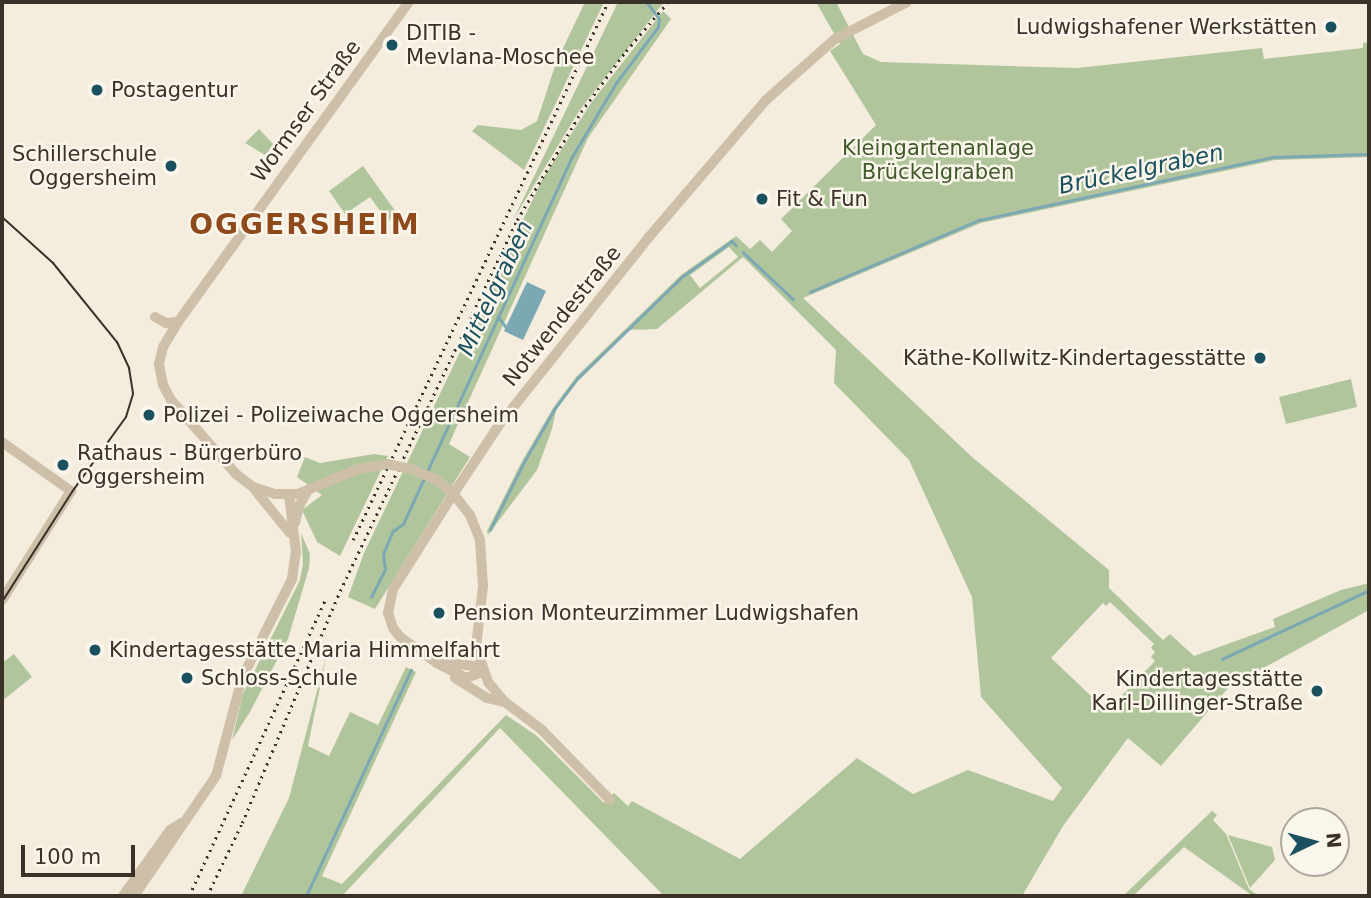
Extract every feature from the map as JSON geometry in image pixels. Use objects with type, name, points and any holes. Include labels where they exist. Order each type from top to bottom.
[{"type":"street","name":"Wormser Straße","points":[[253,487],[221,458],[165,392],[159,370],[163,347],[178,322],[409,2]]},
{"type":"street","name":"Notwendestraße","points":[[437,663],[407,643],[389,620],[388,606],[393,589],[499,425],[693,185],[766,100],[811,58],[855,27],[906,2]]},
{"type":"street","points":[[155,317],[166,323],[178,322]]},
{"type":"street","points":[[2,442],[71,491],[2,600]]},
{"type":"street","points":[[253,487],[289,495],[375,465],[401,466],[435,479],[461,502],[476,527],[483,552],[483,586],[476,647],[481,669],[505,702],[542,730],[610,800]]},
{"type":"street","points":[[253,487],[294,534]]},
{"type":"street","points":[[123,896],[216,776],[242,678],[292,579],[296,560],[296,515],[308,490]]},
{"type":"street","points":[[289,495],[290,520],[294,534]]},
{"type":"street","points":[[454,664],[465,659],[476,647]]},
{"type":"street","points":[[437,663],[466,678],[481,669]]},
{"type":"street","points":[[437,663],[481,669]]},
{"type":"street","points":[[437,663],[440,669],[487,698],[505,702]]},
{"type":"street","points":[[134,896],[167,842]]},
{"type":"green space","points":[[585,2],[604,2],[524,170],[472,131],[478,125],[521,130],[537,121],[556,63]]},
{"type":"green space","points":[[618,2],[664,2],[579,111],[513,220]]},
{"type":"green space","name":"Kleingartenanlage Brückelgraben","points":[[816,2],[836,2],[863,54],[881,62],[1077,68],[1262,48],[1264,59],[1363,48],[1363,43],[1369,42],[1369,157],[1275,160],[981,223],[803,298],[972,457],[1109,570],[1109,588],[1163,640],[1170,634],[1194,656],[1275,627],[1273,619],[1341,590],[1369,583],[1369,610],[1229,687],[1161,766],[1128,738],[1063,826],[1022,896],[664,896],[500,728],[342,896],[241,896],[289,798],[327,653],[308,746],[329,756],[350,712],[378,725],[406,667],[416,672],[322,876],[342,884],[506,715],[537,736],[604,803],[614,793],[628,806],[632,801],[740,859],[857,758],[913,794],[968,770],[1053,801],[1062,788],[981,697],[972,597],[909,460],[834,383],[836,350],[743,257],[657,329],[629,330],[579,379],[556,410],[537,470],[488,535],[487,531],[521,463],[553,408],[576,377],[681,275],[736,236],[750,249],[760,240],[772,252],[792,231],[781,219],[876,125],[830,51],[840,44]],"holes":[[[729,247],[738,257],[700,288],[690,275]],[[1110,602],[1154,644],[1151,648],[1155,652],[1151,657],[1155,661],[1107,711],[1051,658],[1103,603],[1106,606]]]},
{"type":"green space","points":[[663,11],[671,19],[588,138],[449,444],[470,457],[375,609],[348,597],[364,553],[542,180],[591,103]]},
{"type":"green space","points":[[259,129],[274,145],[265,155],[245,143]]},
{"type":"green space","points":[[363,166],[396,212],[388,222],[370,197],[345,214],[329,191]]},
{"type":"green space","points":[[1351,379],[1357,407],[1286,424],[1279,397]]},
{"type":"green space","points":[[374,454],[388,456],[340,556],[317,542],[302,510],[322,495],[297,477],[305,457],[320,463]]},
{"type":"green space","points":[[301,533],[310,554],[309,568],[288,639],[250,712],[232,740],[243,694],[300,580],[303,564]]},
{"type":"green space","points":[[14,654],[32,677],[2,701],[2,663]]},
{"type":"green space","points":[[1212,811],[1217,815],[1213,820],[1226,834],[1249,889],[1259,896],[1253,896],[1184,847],[1133,896],[1123,896]]},
{"type":"green space","points":[[1228,835],[1272,847],[1275,860],[1250,888]]},
{"type":"water","points":[[527,282],[546,291],[523,340],[504,331]]},
{"type":"waterway","name":"Mittelgraben","points":[[371,597],[385,570],[383,554],[393,531],[403,524],[572,157],[616,83],[658,27],[659,19],[646,2]]},
{"type":"waterway","name":"Brückelgraben","points":[[810,292],[979,220],[1274,157],[1369,154]]},
{"type":"waterway","name":"Brückelgraben","points":[[490,530],[555,408],[578,378],[683,276],[732,241],[736,245]]},
{"type":"waterway","name":"Brückelgraben","points":[[743,252],[793,299]]},
{"type":"waterway","points":[[498,316],[506,327]]},
{"type":"waterway","points":[[1222,659],[1369,590]]},
{"type":"waterway","name":"Mittelgraben","points":[[306,896],[411,670]]},
{"type":"tram line","points":[[2,217],[53,263],[117,342],[129,368],[133,394],[126,417],[72,492],[2,602]]},
{"type":"railway","points":[[353,540],[608,2]]},
{"type":"railway","points":[[207,896],[242,823],[340,591],[517,220],[581,112],[626,51],[668,2]]},
{"type":"railway","points":[[189,896],[325,600]]},
{"type":"place","name":"Ludwigshafener Werkstätten","points":[[1331,27]]},
{"type":"place","name":"DITIB - Mevlana-Moschee","points":[[392,45]]},
{"type":"place","name":"Postagentur","points":[[97,90]]},
{"type":"place","name":"Schillerschule Oggersheim","points":[[171,166]]},
{"type":"place","name":"Fit & Fun","points":[[762,199]]},
{"type":"place","name":"Käthe-Kollwitz-Kindertagesstätte","points":[[1260,358]]},
{"type":"place","name":"Polizei - Polizeiwache Oggersheim","points":[[149,415]]},
{"type":"place","name":"Rathaus - Bürgerbüro Oggersheim","points":[[63,465]]},
{"type":"place","name":"Pension Monteurzimmer Ludwigshafen","points":[[439,613]]},
{"type":"place","name":"Kindertagesstätte Maria Himmelfahrt","points":[[95,650]]},
{"type":"place","name":"Schloss-Schule","points":[[187,678]]},
{"type":"place","name":"Kindertagesstätte Karl-Dillinger-Straße","points":[[1317,691]]},
{"type":"district","name":"OGGERSHEIM","points":[[305,225]]}]
